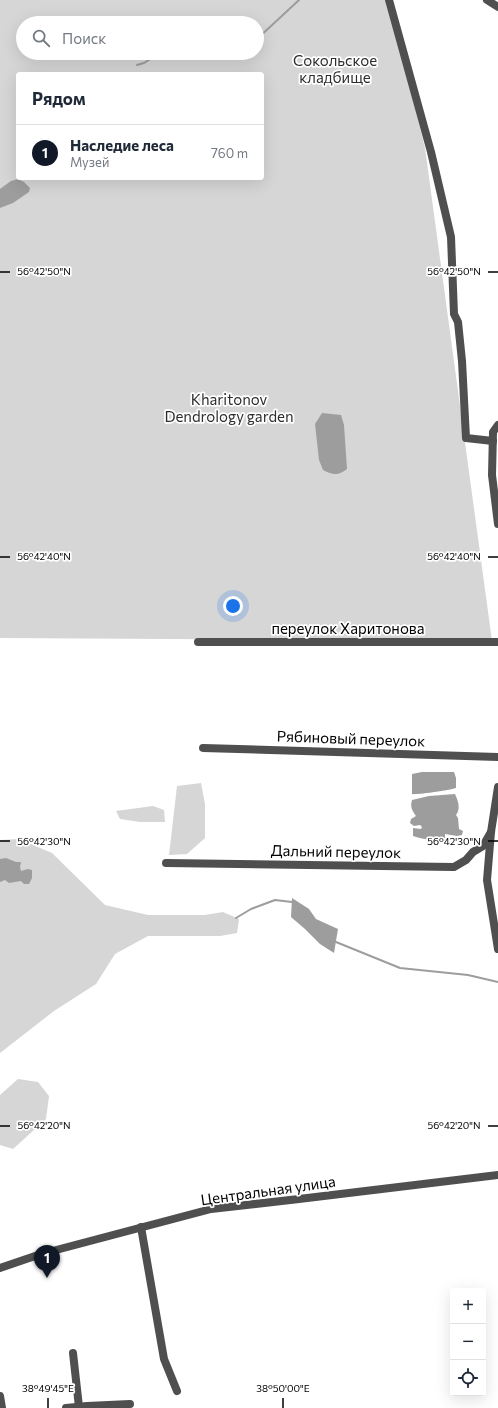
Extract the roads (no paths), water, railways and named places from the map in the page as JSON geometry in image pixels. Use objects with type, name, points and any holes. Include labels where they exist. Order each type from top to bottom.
[{"type":"street","points":[[389,0],[431,152],[451,237],[454,314],[458,322],[462,360],[466,438],[493,441]]},
{"type":"street","points":[[486,0],[498,7]]},
{"type":"street","points":[[498,425],[493,432],[498,524]]},
{"type":"street","name":"переулок Харитонова","points":[[198,642],[498,642]]},
{"type":"street","name":"Рябиновый переулок","points":[[203,748],[498,757]]},
{"type":"street","points":[[498,787],[490,832],[487,880],[498,949]]},
{"type":"street","name":"Дальний переулок","points":[[166,863],[454,867],[466,860],[473,852],[483,846],[490,832]]},
{"type":"street","name":"Центральная улица","points":[[0,1268],[41,1254],[211,1209],[299,1200],[498,1175]]},
{"type":"street","points":[[142,1228],[164,1359],[177,1391]]},
{"type":"street","points":[[73,1353],[84,1407]]},
{"type":"street","points":[[0,1396],[2,1408]]},
{"type":"street","points":[[66,1408],[130,1404]]},
{"type":"waterway","points":[[264,32],[299,0]]},
{"type":"waterway","points":[[137,65],[149,60]]},
{"type":"waterway","points":[[236,918],[251,909],[275,900],[292,902]]},
{"type":"waterway","points":[[336,942],[400,968],[468,975],[498,982]]},
{"type":"place","name":"Наследие леса","points":[[47,1278]]},
{"type":"park label","name":"Сокольское кладбище","points":[[335,68]]},
{"type":"park label","name":"Kharitonov Dendrology garden","points":[[229,408]]}]
